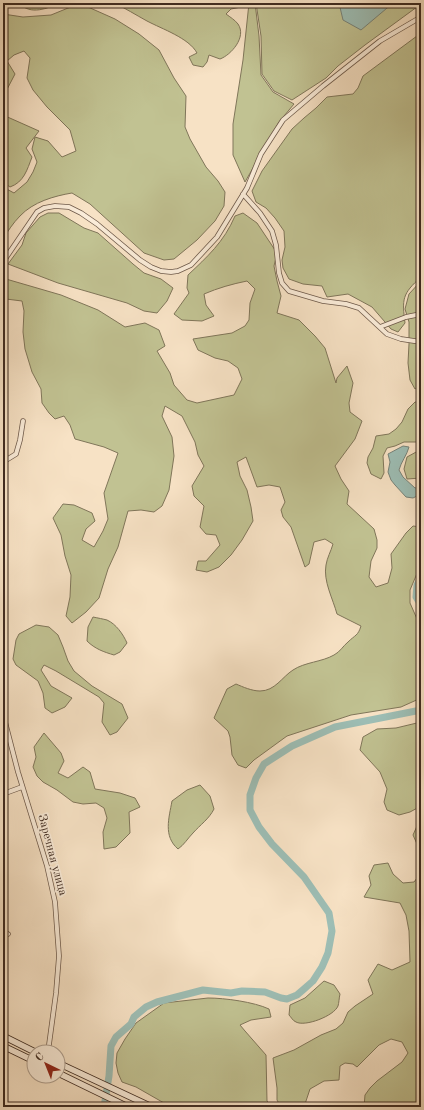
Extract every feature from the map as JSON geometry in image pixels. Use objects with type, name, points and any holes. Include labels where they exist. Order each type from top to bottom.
[{"type":"main road","points":[[3,1036],[26,1048]]},
{"type":"main road","points":[[3,1046],[26,1057]]},
{"type":"main road","points":[[66,1067],[152,1107]]},
{"type":"main road","points":[[66,1077],[128,1107]]},
{"type":"street","points":[[3,262],[37,212],[44,208],[55,206],[69,207],[81,213],[151,267],[166,272],[171,272],[178,271],[191,265],[217,237],[247,188],[261,154],[283,120],[380,41],[421,17]]},
{"type":"street","points":[[243,194],[272,231],[276,245],[279,273],[282,283],[289,291],[323,301],[346,304],[359,308],[387,334],[402,339],[421,342]]},
{"type":"street","points":[[380,327],[406,317],[421,314]]},
{"type":"street","points":[[3,462],[16,454],[23,421]]},
{"type":"street","points":[[3,573],[3,584]]},
{"type":"street","name":"Заречная улица","points":[[3,714],[22,787],[47,866],[55,902],[59,956],[49,1044]]},
{"type":"street","points":[[3,794],[22,787]]},
{"type":"street","points":[[3,932],[8,934]]},
{"type":"green space","points":[[19,3],[61,3],[45,9],[34,10],[24,7]]},
{"type":"green space","points":[[114,3],[241,3],[241,7],[231,9],[226,14],[238,24],[241,34],[233,50],[229,54],[220,59],[209,55],[207,62],[203,67],[193,65],[189,57],[197,53],[182,38]]},
{"type":"green space","points":[[249,3],[255,3],[259,36],[261,75],[273,92],[294,104],[279,122],[245,182],[233,155],[233,124],[243,60]]},
{"type":"green space","points":[[256,3],[421,4],[338,66],[326,78],[292,100],[274,91],[262,74],[261,36]]},
{"type":"green space","points":[[73,6],[88,7],[115,19],[139,34],[159,50],[174,78],[186,96],[185,127],[190,139],[206,167],[225,192],[224,206],[215,221],[197,240],[174,259],[164,260],[144,253],[90,204],[72,193],[37,203],[25,211],[17,219],[3,239],[3,187],[14,193],[27,182],[37,162],[32,149],[35,137],[48,141],[62,157],[76,151],[70,130],[47,107],[33,90],[27,78],[30,58],[24,51],[14,55],[7,61],[15,74],[3,97],[3,14],[23,17],[51,15]]},
{"type":"green space","points":[[421,33],[421,277],[410,288],[405,297],[405,323],[398,332],[391,329],[372,307],[348,294],[327,297],[322,286],[303,284],[289,279],[283,268],[282,260],[285,247],[284,231],[266,208],[256,202],[252,191],[262,171],[292,129],[327,97],[353,94],[358,88],[363,76]]},
{"type":"green space","points":[[3,115],[39,131],[26,148],[32,157],[27,171],[19,182],[10,187],[3,182]]},
{"type":"green space","points":[[48,213],[59,213],[84,228],[98,233],[144,273],[161,279],[173,288],[167,301],[157,313],[144,311],[127,303],[58,283],[8,264],[22,245],[26,233],[40,217]]},
{"type":"green space","points":[[243,213],[257,223],[277,253],[274,266],[281,296],[277,313],[299,320],[315,336],[325,348],[336,383],[337,378],[347,366],[353,383],[349,403],[350,412],[362,421],[355,439],[335,466],[349,491],[347,504],[374,529],[377,540],[377,548],[371,561],[369,577],[376,587],[388,583],[392,568],[391,554],[406,533],[413,526],[421,527],[421,564],[410,590],[410,603],[421,628],[421,698],[401,707],[351,715],[287,736],[254,760],[246,768],[238,765],[232,755],[228,731],[214,718],[227,689],[236,684],[257,691],[270,689],[298,667],[336,654],[359,632],[361,626],[337,614],[329,590],[325,571],[327,560],[333,544],[325,539],[314,542],[309,564],[305,567],[291,527],[283,517],[281,510],[285,502],[280,487],[269,485],[257,487],[246,457],[237,462],[240,476],[247,490],[253,521],[231,555],[219,567],[207,572],[196,570],[198,561],[206,561],[220,545],[216,535],[206,534],[200,527],[204,506],[194,496],[192,486],[204,466],[198,455],[195,442],[182,416],[165,406],[162,416],[172,437],[174,456],[169,490],[162,506],[154,512],[141,510],[128,511],[118,547],[108,569],[99,598],[86,612],[72,623],[66,616],[70,597],[71,575],[65,556],[61,535],[53,518],[63,504],[74,505],[92,513],[95,521],[86,529],[82,540],[94,547],[108,519],[104,493],[118,453],[104,447],[75,439],[70,425],[64,416],[55,419],[49,413],[42,403],[41,389],[32,372],[25,349],[23,332],[24,311],[22,301],[3,298],[3,280],[6,279],[61,295],[98,310],[125,327],[145,323],[159,330],[165,346],[157,351],[170,373],[174,385],[187,400],[197,403],[234,395],[242,379],[238,368],[228,361],[215,358],[198,350],[193,339],[232,333],[245,326],[249,320],[250,303],[255,289],[247,281],[225,286],[204,294],[206,305],[214,316],[202,321],[182,320],[174,314],[189,293],[187,288],[188,275],[226,234],[235,216]]},
{"type":"green space","points":[[421,281],[421,385],[415,389],[410,380],[408,363],[409,322],[405,309],[409,294]]},
{"type":"green space","points":[[415,402],[421,402],[421,442],[404,442],[387,448],[383,456],[384,473],[381,479],[371,474],[367,463],[376,436],[389,434],[396,429],[402,422],[408,409]]},
{"type":"green space","points":[[421,451],[421,478],[407,479],[404,469],[407,457]]},
{"type":"green space","points":[[93,617],[107,620],[119,630],[127,643],[120,652],[114,655],[107,653],[96,648],[87,641],[88,627]]},
{"type":"green space","points":[[36,625],[49,627],[58,635],[68,661],[74,671],[92,686],[122,704],[128,718],[117,732],[110,735],[102,722],[104,703],[99,697],[44,665],[41,670],[51,686],[72,698],[65,707],[52,713],[45,708],[43,693],[38,681],[16,665],[13,659],[16,640],[19,634]]},
{"type":"green space","points":[[421,722],[421,806],[410,812],[399,815],[387,810],[384,802],[387,789],[380,772],[360,750],[363,737],[377,729],[396,728]]},
{"type":"green space","points":[[44,733],[61,753],[64,761],[58,773],[68,778],[83,767],[90,772],[95,789],[120,793],[135,798],[140,807],[129,812],[130,833],[116,847],[104,849],[103,832],[107,818],[104,808],[96,803],[83,804],[73,802],[43,782],[37,776],[33,767],[36,757],[34,747]]},
{"type":"green space","points":[[200,785],[210,796],[214,809],[207,819],[178,849],[170,838],[168,826],[172,801],[187,790]]},
{"type":"green space","points":[[421,817],[421,853],[413,835]]},
{"type":"green space","points":[[388,863],[393,874],[403,883],[414,882],[421,873],[421,1107],[364,1107],[365,1095],[370,1088],[402,1062],[408,1053],[402,1042],[391,1039],[379,1045],[357,1067],[353,1064],[345,1063],[340,1066],[339,1080],[324,1081],[310,1089],[304,1107],[281,1107],[277,1100],[273,1058],[294,1050],[321,1035],[336,1029],[343,1023],[348,1012],[373,994],[368,980],[378,964],[392,970],[410,962],[409,931],[406,915],[400,903],[364,897],[371,885],[369,876],[374,865]]},
{"type":"green space","points":[[324,981],[334,985],[340,994],[338,1006],[335,1010],[325,1017],[312,1022],[300,1023],[294,1021],[289,1015],[290,1005],[305,998]]},
{"type":"green space","points":[[208,998],[256,1004],[269,1009],[271,1017],[251,1020],[240,1025],[266,1055],[267,1101],[272,1107],[171,1107],[136,1087],[122,1082],[116,1063],[117,1053],[136,1023],[164,1003]]},
{"type":"water","points":[[339,3],[393,3],[361,30],[343,20]]},
{"type":"water","points":[[403,446],[409,447],[399,470],[403,477],[415,488],[421,487],[421,494],[413,498],[406,497],[391,480],[388,472],[390,462],[388,454]]},
{"type":"waterway","points":[[421,577],[417,585],[416,597],[421,605]]},
{"type":"waterway","points":[[104,1107],[109,1076],[111,1046],[116,1037],[131,1024],[134,1017],[146,1007],[157,1002],[203,990],[231,993],[242,991],[265,992],[287,999],[297,995],[313,981],[322,967],[328,953],[332,931],[329,913],[304,877],[272,844],[259,827],[250,810],[250,795],[256,778],[264,764],[292,746],[335,727],[421,710]]}]
